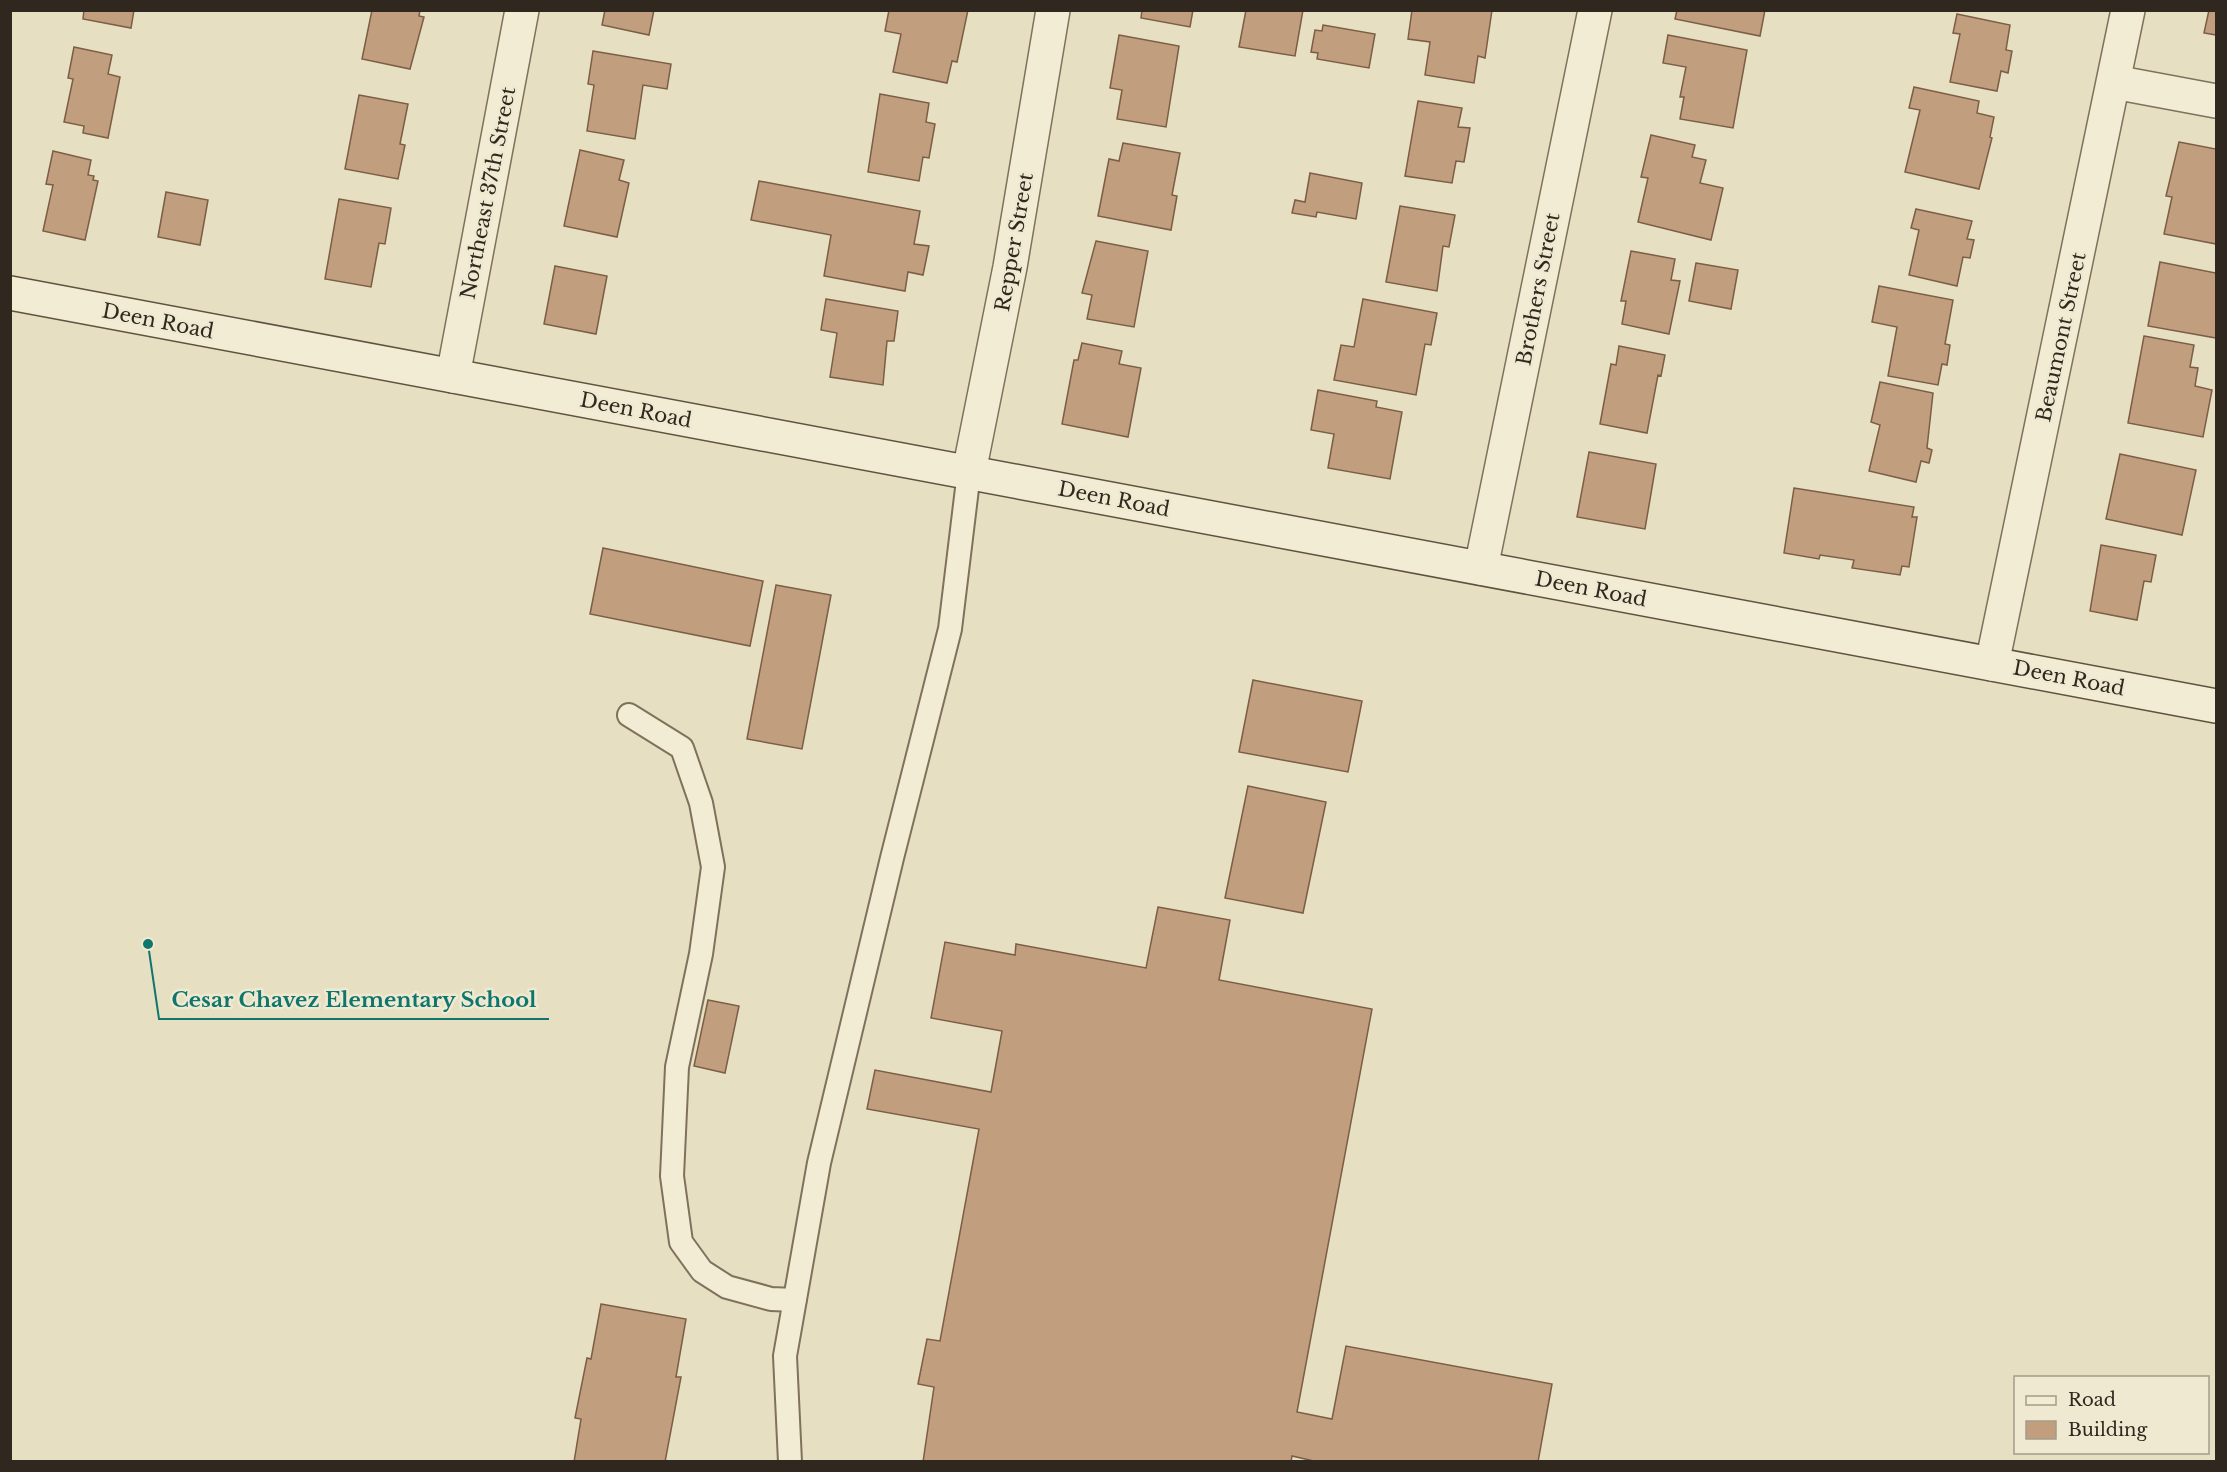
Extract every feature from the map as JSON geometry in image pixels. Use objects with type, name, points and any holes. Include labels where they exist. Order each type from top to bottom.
[{"type":"main road","name":"Northeast 37th Street","points":[[453,376],[522,10]]},
{"type":"main road","name":"Repper Street","points":[[969,472],[1010,267],[1053,10]]},
{"type":"main road","name":"Brothers Street","points":[[1482,568],[1594,10]]},
{"type":"main road","name":"Beaumont Street","points":[[1992,664],[2128,10]]},
{"type":"main road","points":[[2114,82],[2217,101]]},
{"type":"main road","name":"Deen Road","points":[[10,293],[2217,706]]},
{"type":"lane","points":[[790,1461],[785,1356],[819,1163],[950,629],[969,472]]},
{"type":"lane","points":[[629,715],[682,748],[701,803],[713,867],[701,954],[678,1067],[672,1176],[681,1242],[702,1271],[727,1287],[771,1299],[795,1299]]},
{"type":"building","points":[[84,10],[134,10],[131,28],[83,19]]},
{"type":"building","points":[[372,10],[420,10],[419,16],[424,17],[410,69],[362,59]]},
{"type":"building","points":[[605,10],[654,10],[649,35],[602,25]]},
{"type":"building","points":[[889,10],[968,10],[957,62],[952,61],[947,83],[893,72],[901,34],[885,31]]},
{"type":"building","points":[[1142,10],[1193,10],[1190,27],[1141,18]]},
{"type":"building","points":[[1246,10],[1303,10],[1295,56],[1239,47]]},
{"type":"building","points":[[1412,10],[1492,10],[1485,58],[1478,56],[1474,83],[1425,75],[1430,42],[1408,39]]},
{"type":"building","points":[[1677,10],[1765,10],[1760,36],[1675,19]]},
{"type":"building","points":[[2209,10],[2216,10],[2216,35],[2204,33]]},
{"type":"building","points":[[1957,14],[2010,25],[2006,50],[2012,51],[2008,73],[2001,71],[1997,91],[1950,82],[1960,34],[1953,33]]},
{"type":"building","points":[[1323,25],[1375,34],[1369,68],[1317,59],[1318,53],[1311,52],[1315,30],[1322,31]]},
{"type":"building","points":[[1119,35],[1179,46],[1166,127],[1117,119],[1122,90],[1110,88]]},
{"type":"building","points":[[1668,35],[1747,50],[1733,128],[1680,119],[1684,97],[1680,97],[1686,67],[1663,63]]},
{"type":"building","points":[[74,47],[112,55],[108,74],[120,77],[108,138],[83,133],[84,126],[64,122],[73,79],[68,78]]},
{"type":"building","points":[[593,51],[671,64],[667,89],[643,85],[635,139],[587,131],[594,85],[588,84]]},
{"type":"building","points":[[1914,87],[1979,101],[1977,113],[1994,117],[1990,137],[1992,138],[1979,189],[1905,172],[1920,110],[1909,108]]},
{"type":"building","points":[[880,94],[929,103],[926,122],[935,124],[929,158],[923,157],[919,181],[868,172]]},
{"type":"building","points":[[359,95],[408,104],[400,144],[405,145],[398,179],[345,169]]},
{"type":"building","points":[[1418,101],[1462,108],[1458,127],[1470,128],[1464,162],[1456,161],[1452,183],[1405,176]]},
{"type":"building","points":[[1651,135],[1695,145],[1692,157],[1706,160],[1700,183],[1723,188],[1711,240],[1638,222],[1648,178],[1641,177]]},
{"type":"building","points":[[2179,142],[2216,149],[2216,244],[2164,234],[2172,197],[2166,196]]},
{"type":"building","points":[[1123,143],[1180,153],[1172,195],[1177,196],[1171,230],[1098,216],[1109,159],[1119,161]]},
{"type":"building","points":[[580,150],[624,160],[619,180],[629,183],[617,237],[564,226]]},
{"type":"building","points":[[53,151],[91,160],[88,175],[94,176],[93,180],[98,181],[85,240],[43,231],[53,185],[46,184]]},
{"type":"building","points":[[1310,173],[1362,183],[1356,219],[1317,212],[1316,217],[1292,213],[1295,200],[1305,202]]},
{"type":"building","points":[[759,181],[920,211],[914,244],[929,246],[923,275],[908,272],[905,291],[824,276],[831,235],[751,220]]},
{"type":"building","points":[[166,192],[208,200],[200,245],[158,237]]},
{"type":"building","points":[[339,199],[391,208],[385,244],[379,243],[371,287],[325,279]]},
{"type":"building","points":[[1400,206],[1455,215],[1449,247],[1443,246],[1437,291],[1386,282]]},
{"type":"building","points":[[1916,209],[1972,221],[1967,239],[1974,240],[1970,258],[1963,257],[1957,286],[1909,275],[1919,230],[1911,228]]},
{"type":"building","points":[[1096,241],[1148,251],[1134,327],[1087,319],[1092,295],[1082,293]]},
{"type":"building","points":[[1631,251],[1675,259],[1671,280],[1680,281],[1669,334],[1622,324],[1626,301],[1621,301]]},
{"type":"building","points":[[2160,262],[2216,273],[2216,338],[2148,326]]},
{"type":"building","points":[[1696,263],[1738,270],[1731,309],[1689,301]]},
{"type":"building","points":[[555,266],[607,276],[596,334],[544,324]]},
{"type":"building","points":[[1879,286],[1953,300],[1945,344],[1950,345],[1947,365],[1942,364],[1938,385],[1888,376],[1897,327],[1872,322]]},
{"type":"building","points":[[826,299],[898,311],[894,341],[887,341],[883,385],[830,377],[837,333],[821,330]]},
{"type":"building","points":[[1363,299],[1437,313],[1431,345],[1425,344],[1416,395],[1334,380],[1341,345],[1354,347]]},
{"type":"building","points":[[2144,336],[2194,345],[2190,367],[2198,368],[2195,386],[2212,390],[2203,437],[2128,423]]},
{"type":"building","points":[[1082,343],[1122,351],[1119,364],[1141,368],[1128,437],[1062,424],[1074,360],[1078,360]]},
{"type":"building","points":[[1619,346],[1665,355],[1661,376],[1658,375],[1647,433],[1600,424],[1611,364],[1616,365]]},
{"type":"building","points":[[1880,382],[1933,393],[1927,448],[1932,450],[1929,463],[1921,461],[1916,482],[1869,471],[1880,425],[1871,422]]},
{"type":"building","points":[[1318,390],[1377,401],[1376,407],[1402,412],[1390,479],[1328,468],[1334,434],[1311,430]]},
{"type":"building","points":[[1589,452],[1656,464],[1645,529],[1577,517]]},
{"type":"building","points":[[2120,454],[2196,470],[2182,535],[2106,519]]},
{"type":"building","points":[[1794,488],[1914,507],[1912,517],[1917,517],[1909,567],[1902,566],[1900,575],[1852,568],[1854,560],[1820,555],[1819,559],[1784,553]]},
{"type":"building","points":[[2101,545],[2156,555],[2151,582],[2144,581],[2137,620],[2090,611]]},
{"type":"building","points":[[603,548],[763,581],[750,646],[590,614]]},
{"type":"building","points":[[776,585],[831,595],[802,749],[747,739]]},
{"type":"building","points":[[1253,680],[1362,701],[1348,772],[1239,752]]},
{"type":"building","points":[[1248,786],[1326,802],[1303,913],[1225,898]]},
{"type":"building","points":[[1158,907],[1230,920],[1219,980],[1372,1009],[1297,1412],[1332,1419],[1346,1346],[1552,1384],[1538,1462],[1318,1462],[1292,1456],[1291,1462],[923,1462],[934,1387],[918,1384],[927,1339],[940,1341],[979,1129],[867,1109],[875,1070],[991,1092],[1002,1031],[931,1018],[945,942],[1015,955],[1016,944],[1146,968]]},
{"type":"building","points":[[708,1000],[739,1006],[725,1073],[694,1066]]},
{"type":"building","points":[[601,1304],[686,1319],[676,1377],[681,1377],[665,1462],[574,1462],[581,1419],[575,1418],[587,1358],[591,1359]]},
{"type":"place","name":"Cesar Chavez Elementary School","points":[[148,944]]}]
